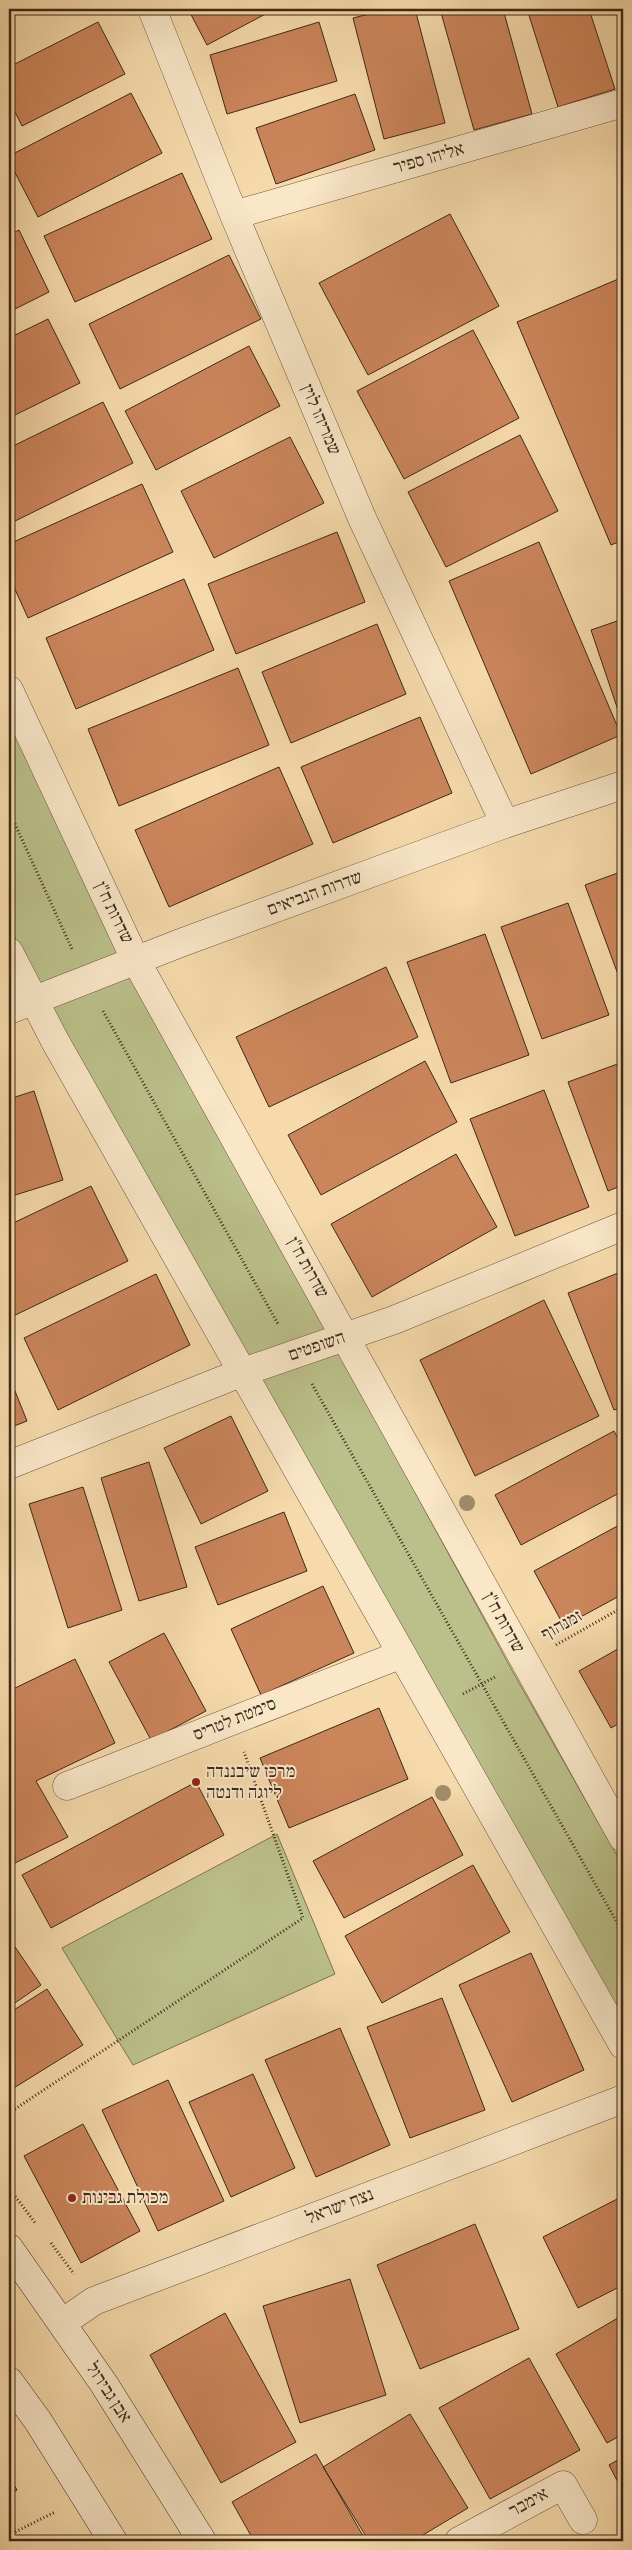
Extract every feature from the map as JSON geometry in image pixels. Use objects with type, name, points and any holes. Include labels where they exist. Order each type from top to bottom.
[{"type":"street","name":"שמריהו לוין","points":[[152,9],[234,215],[362,518],[505,824]]},
{"type":"street","name":"אליהו ספיר","points":[[234,215],[623,103]]},
{"type":"street","name":"שדרות ח\"ן","points":[[9,690],[135,959],[623,1838]]},
{"type":"street","name":"שדרות הנביאים","points":[[21,1005],[135,959],[505,824],[623,785]]},
{"type":"street","points":[[9,952],[21,1005],[243,1372],[623,2045]]},
{"type":"street","name":"השופטים","points":[[9,1465],[243,1372],[394,1320],[623,1226]]},
{"type":"street","name":"סימטת לטריס","points":[[67,1786],[402,1654]]},
{"type":"street","name":"נצח ישראל","points":[[62,2323],[94,2300],[623,2100]]},
{"type":"street","name":"אבן גבירול","points":[[9,2248],[104,2384],[202,2541]]},
{"type":"street","points":[[9,2381],[38,2421],[113,2541]]},
{"type":"street","name":"אימבר","points":[[459,2541],[563,2485],[583,2520]]},
{"type":"path","name":"זמנהוף","points":[[434,1710],[623,1607]]},
{"type":"path","points":[[9,2113],[303,1918],[232,1721]]},
{"type":"path","points":[[9,2535],[61,2509]]},
{"type":"green space","points":[[9,714],[328,1332],[514,1674],[623,1866],[623,2022],[33,977],[9,925]]},
{"type":"green space","points":[[277,1834],[335,1974],[133,2065],[62,1948]]},
{"type":"building","points":[[188,9],[275,9],[207,45]]},
{"type":"building","points":[[389,9],[415,9],[445,123],[384,139],[353,18]]},
{"type":"building","points":[[440,9],[503,9],[532,114],[474,130]]},
{"type":"building","points":[[527,9],[589,9],[615,89],[558,107]]},
{"type":"building","points":[[98,22],[125,74],[22,126],[9,100],[9,67]]},
{"type":"building","points":[[319,22],[337,81],[227,114],[210,55]]},
{"type":"building","points":[[131,93],[162,153],[38,217],[9,161],[9,156]]},
{"type":"building","points":[[355,94],[375,150],[276,184],[256,128]]},
{"type":"building","points":[[182,173],[212,239],[75,302],[44,236]]},
{"type":"building","points":[[450,214],[499,306],[368,375],[319,283]]},
{"type":"building","points":[[19,230],[49,292],[9,312],[9,235]]},
{"type":"building","points":[[229,255],[261,319],[120,389],[89,324]]},
{"type":"building","points":[[623,277],[623,540],[611,545],[517,322]]},
{"type":"building","points":[[48,319],[80,383],[9,418],[9,338]]},
{"type":"building","points":[[473,330],[519,418],[404,479],[357,391]]},
{"type":"building","points":[[249,346],[280,406],[156,470],[125,411]]},
{"type":"building","points":[[103,402],[133,463],[9,524],[9,448]]},
{"type":"building","points":[[520,435],[558,511],[446,567],[408,492]]},
{"type":"building","points":[[290,437],[324,503],[214,558],[181,491]]},
{"type":"building","points":[[142,484],[173,552],[28,618],[9,576],[9,544]]},
{"type":"building","points":[[337,532],[365,602],[236,654],[208,584]]},
{"type":"building","points":[[539,542],[621,735],[531,774],[449,581]]},
{"type":"building","points":[[184,579],[214,650],[76,709],[46,638]]},
{"type":"building","points":[[623,619],[623,725],[591,630]]},
{"type":"building","points":[[377,624],[406,694],[291,743],[262,672]]},
{"type":"building","points":[[238,668],[269,745],[119,806],[88,729]]},
{"type":"building","points":[[420,717],[452,793],[333,843],[301,767]]},
{"type":"building","points":[[279,767],[313,844],[169,907],[135,830]]},
{"type":"building","points":[[623,871],[623,988],[585,885]]},
{"type":"building","points":[[568,903],[609,1015],[542,1039],[501,927]]},
{"type":"building","points":[[485,934],[529,1055],[451,1083],[407,962]]},
{"type":"building","points":[[386,967],[418,1037],[269,1107],[236,1037]]},
{"type":"building","points":[[425,1061],[457,1122],[321,1195],[288,1135]]},
{"type":"building","points":[[623,1062],[623,1185],[608,1191],[568,1082]]},
{"type":"building","points":[[544,1090],[589,1207],[515,1236],[470,1119]]},
{"type":"building","points":[[34,1091],[63,1180],[9,1197],[9,1099]]},
{"type":"building","points":[[456,1154],[497,1227],[372,1297],[331,1224]]},
{"type":"building","points":[[91,1186],[128,1261],[9,1318],[9,1225]]},
{"type":"building","points":[[623,1271],[623,1407],[614,1410],[568,1293]]},
{"type":"building","points":[[156,1274],[190,1345],[58,1410],[24,1338]]},
{"type":"building","points":[[544,1300],[599,1416],[475,1476],[420,1360]]},
{"type":"building","points":[[9,1376],[27,1421],[9,1428]]},
{"type":"building","points":[[231,1416],[268,1491],[201,1524],[164,1448]]},
{"type":"building","points":[[614,1431],[623,1448],[623,1491],[521,1545],[495,1495]]},
{"type":"building","points":[[149,1462],[187,1587],[139,1601],[101,1478]]},
{"type":"building","points":[[83,1487],[122,1610],[68,1628],[29,1504]]},
{"type":"building","points":[[284,1512],[307,1571],[218,1605],[195,1547]]},
{"type":"building","points":[[623,1523],[623,1594],[564,1626],[534,1571]]},
{"type":"building","points":[[323,1586],[354,1653],[261,1695],[231,1629]]},
{"type":"building","points":[[164,1633],[206,1711],[151,1740],[109,1662]]},
{"type":"building","points":[[9,1644],[15,1660],[9,1662]]},
{"type":"building","points":[[623,1646],[623,1721],[611,1728],[579,1671]]},
{"type":"building","points":[[75,1659],[115,1743],[36,1781],[68,1837],[9,1866],[9,1691]]},
{"type":"building","points":[[379,1708],[408,1779],[289,1828],[260,1758]]},
{"type":"building","points":[[196,1782],[224,1835],[51,1928],[22,1875]]},
{"type":"building","points":[[432,1797],[463,1855],[344,1918],[313,1861]]},
{"type":"building","points":[[473,1865],[510,1932],[382,2003],[345,1936]]},
{"type":"building","points":[[9,1938],[41,1985],[9,2007]]},
{"type":"building","points":[[531,1953],[584,2070],[512,2102],[459,1985]]},
{"type":"building","points":[[47,1989],[83,2045],[9,2091],[9,2013]]},
{"type":"building","points":[[442,1998],[485,2110],[410,2138],[367,2027]]},
{"type":"building","points":[[340,2028],[390,2145],[316,2177],[265,2060]]},
{"type":"building","points":[[253,2074],[295,2168],[231,2197],[189,2102]]},
{"type":"building","points":[[168,2080],[224,2201],[158,2231],[102,2110]]},
{"type":"building","points":[[83,2124],[140,2231],[81,2263],[24,2156]]},
{"type":"building","points":[[623,2196],[623,2285],[578,2308],[543,2237]]},
{"type":"building","points":[[475,2224],[519,2329],[420,2369],[377,2265]]},
{"type":"building","points":[[350,2279],[386,2395],[300,2423],[263,2306]]},
{"type":"building","points":[[225,2313],[296,2442],[221,2483],[150,2355]]},
{"type":"building","points":[[623,2315],[623,2434],[607,2443],[556,2354]]},
{"type":"building","points":[[529,2358],[580,2450],[490,2499],[439,2408]]},
{"type":"building","points":[[410,2414],[468,2508],[413,2541],[369,2541],[323,2467]]},
{"type":"building","points":[[316,2454],[366,2541],[254,2541],[232,2502]]},
{"type":"building","points":[[623,2457],[623,2492],[609,2465]]},
{"type":"building","points":[[9,2476],[17,2490],[9,2495]]},
{"type":"place","name":"מרכז שיבננדה ליוגה ודנטה","points":[[196,1782]]},
{"type":"place","name":"מכולת גבינות","points":[[72,2198]]}]
